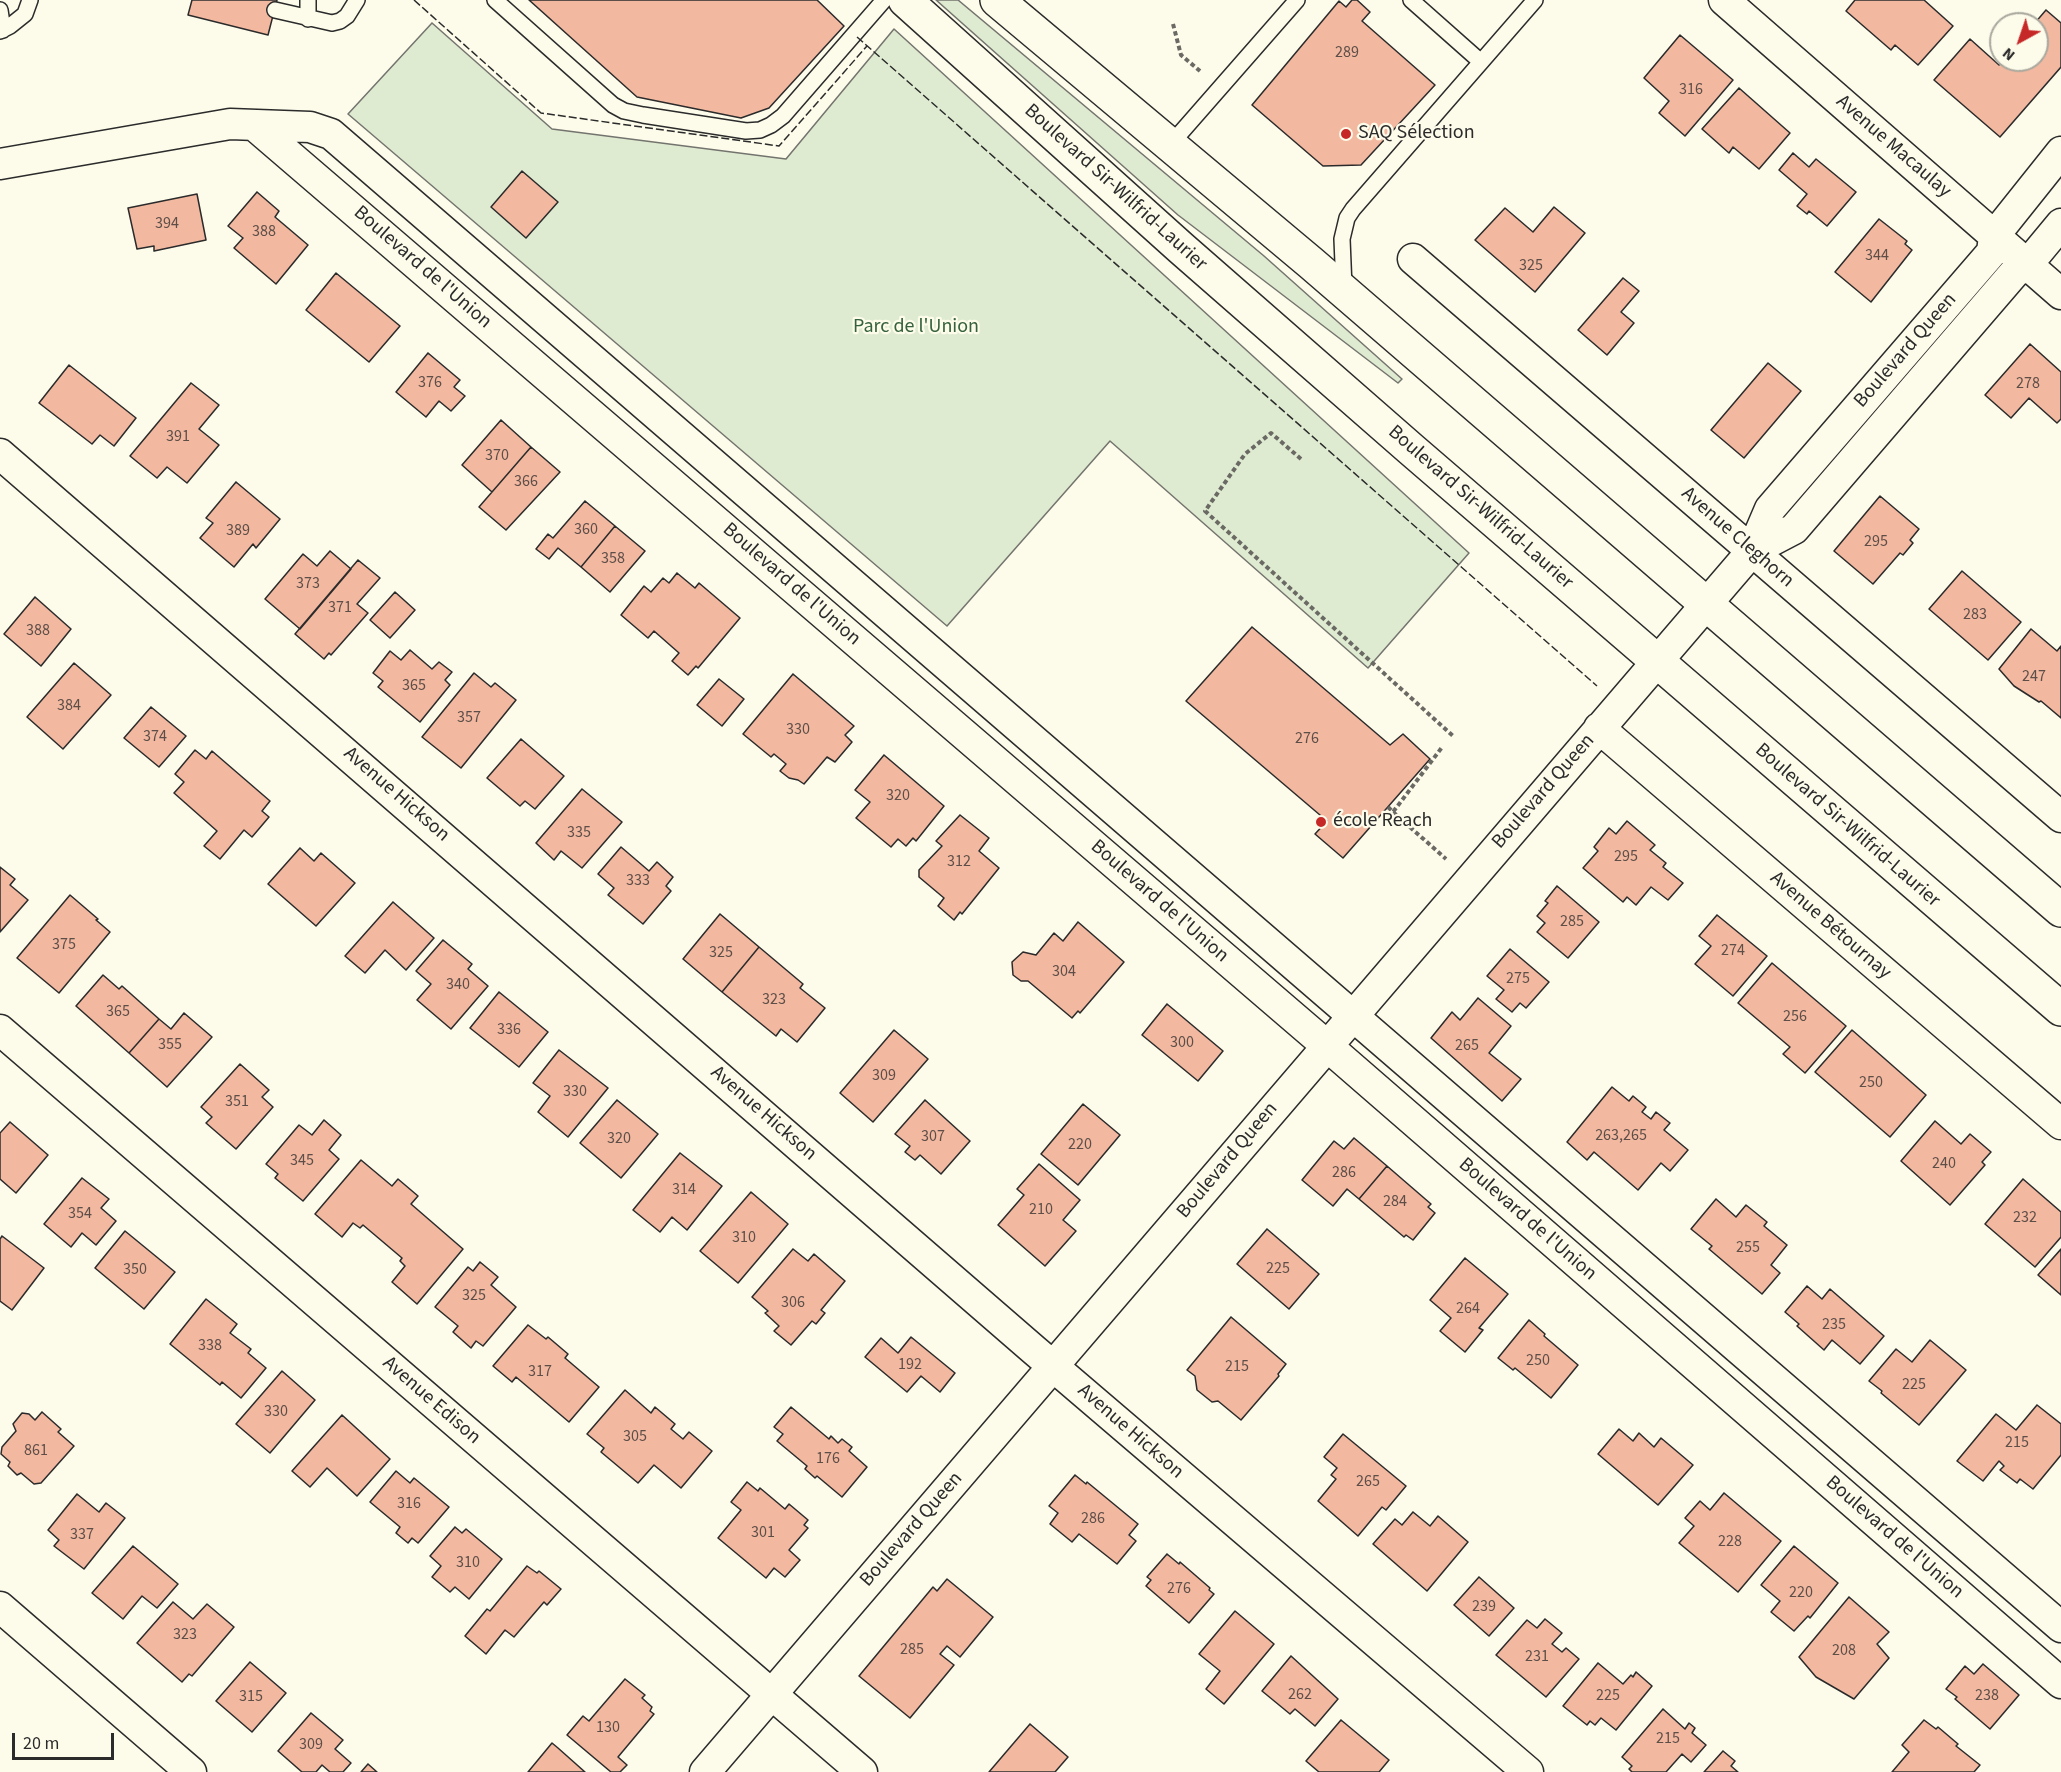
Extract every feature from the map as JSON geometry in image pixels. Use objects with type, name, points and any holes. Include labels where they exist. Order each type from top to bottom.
[{"type":"main road","name":"Boulevard Sir-Wilfrid-Laurier","points":[[905,0],[1208,271],[1657,662],[2061,1009]]},
{"type":"main road","points":[[997,0],[1344,291],[2061,910]]},
{"type":"street","name":"Avenue Macaulay","points":[[1724,0],[2061,294]]},
{"type":"street","name":"Boulevard de l'Union","points":[[0,164],[230,123],[310,127],[331,134],[1095,796],[1353,1014],[2061,1627]]},
{"type":"street","name":"Boulevard de l'Union","points":[[254,125],[1326,1046],[2061,1683]]},
{"type":"street","name":"Boulevard Queen","points":[[705,1772],[1752,551],[1770,509],[1992,252],[1994,236],[2061,152]]},
{"type":"street","name":"Boulevard Queen","points":[[1752,551],[1794,529],[2015,272],[2027,265],[2061,224]]},
{"type":"street","name":"Avenue Cleghorn","points":[[1413,259],[2061,817]]},
{"type":"street","name":"Avenue Hickson","points":[[0,454],[1053,1366],[1528,1772]]},
{"type":"street","name":"Avenue Bétournay","points":[[1599,728],[2061,1124]]},
{"type":"street","name":"Avenue Edison","points":[[0,1030],[862,1772]]},
{"type":"street","points":[[0,1607],[191,1772]]},
{"type":"lane","points":[[0,10],[1,30],[25,14],[30,0]]},
{"type":"lane","points":[[308,0],[308,19]]},
{"type":"lane","points":[[275,10],[332,23],[340,21],[353,10],[357,0]]},
{"type":"lane","points":[[495,0],[613,105],[624,111],[746,131],[760,130],[783,116],[884,0]]},
{"type":"lane","points":[[1170,145],[1297,0]]},
{"type":"lane","points":[[1411,0],[1481,62]]},
{"type":"lane","points":[[1344,291],[1342,252],[1347,218],[1535,0]]},
{"type":"path","points":[[1173,24],[1181,55],[1200,71]]},
{"type":"path","points":[[1301,459],[1271,433],[1245,454],[1205,512],[1453,736]]},
{"type":"path","points":[[1393,812],[1443,746]]},
{"type":"path","points":[[1388,807],[1470,879]]},
{"type":"green space","points":[[936,0],[958,0],[1264,256],[1402,379],[1398,383],[1178,215]]},
{"type":"green space","name":"Parc de l'Union","points":[[432,23],[552,129],[786,159],[894,29],[1469,553],[1368,668],[1110,441],[947,626],[348,114]]},
{"type":"building","points":[[192,0],[277,0],[268,35],[188,15]]},
{"type":"building","points":[[529,0],[817,0],[844,26],[769,108],[741,118],[637,97]]},
{"type":"building","points":[[1352,0],[1357,0],[1370,12],[1362,21],[1435,85],[1361,165],[1323,166],[1252,105],[1339,1],[1346,7]]},
{"type":"building","points":[[1855,0],[1924,0],[1953,26],[1918,65],[1895,45],[1891,50],[1846,11]]},
{"type":"building","points":[[2049,13],[2061,23],[2061,67],[2000,137],[1934,80],[1970,39],[1989,56],[1989,72],[2049,72]]},
{"type":"building","points":[[1680,35],[1733,80],[1685,136],[1659,113],[1669,101],[1644,78]]},
{"type":"building","points":[[1739,88],[1790,133],[1759,169],[1733,147],[1729,153],[1702,129]]},
{"type":"building","points":[[1793,153],[1809,167],[1816,159],[1856,192],[1827,226],[1809,211],[1807,214],[1797,206],[1807,194],[1779,170]]},
{"type":"building","points":[[522,171],[558,202],[526,238],[491,207]]},
{"type":"building","points":[[257,192],[279,211],[275,217],[308,245],[276,284],[234,248],[243,238],[228,226]]},
{"type":"building","points":[[197,194],[206,240],[154,251],[154,246],[137,249],[128,208]]},
{"type":"building","points":[[1554,207],[1585,233],[1535,292],[1475,240],[1505,208],[1533,232]]},
{"type":"building","points":[[1879,219],[1907,241],[1905,244],[1912,250],[1871,302],[1835,272]]},
{"type":"building","points":[[336,273],[400,326],[369,362],[306,310]]},
{"type":"building","points":[[1623,278],[1639,291],[1621,312],[1634,323],[1607,355],[1578,330]]},
{"type":"building","points":[[2030,344],[2061,372],[2061,419],[2057,423],[2029,398],[2011,418],[1985,395]]},
{"type":"building","points":[[428,353],[460,380],[454,387],[465,396],[451,411],[439,401],[426,417],[396,392]]},
{"type":"building","points":[[1768,363],[1801,391],[1744,458],[1711,430]]},
{"type":"building","points":[[69,365],[136,418],[114,446],[100,435],[92,444],[39,403]]},
{"type":"building","points":[[191,383],[219,405],[199,429],[219,445],[187,483],[167,467],[157,478],[130,456]]},
{"type":"building","points":[[501,420],[531,447],[492,492],[462,465]]},
{"type":"building","points":[[531,447],[560,472],[506,530],[479,507]]},
{"type":"building","points":[[236,482],[280,519],[256,548],[253,544],[234,567],[200,538],[213,523],[206,518]]},
{"type":"building","points":[[1880,496],[1919,529],[1910,540],[1913,543],[1903,555],[1900,553],[1873,584],[1834,551]]},
{"type":"building","points":[[585,501],[615,526],[581,567],[558,548],[549,559],[536,549],[548,534],[553,538]]},
{"type":"building","points":[[615,526],[645,551],[610,592],[581,567]]},
{"type":"building","points":[[330,551],[351,569],[300,629],[265,599],[303,554],[317,566]]},
{"type":"building","points":[[358,560],[380,578],[357,604],[368,613],[331,655],[329,653],[324,659],[295,634]]},
{"type":"building","points":[[1962,571],[2021,622],[1988,660],[1929,609]]},
{"type":"building","points":[[677,573],[695,588],[699,583],[740,618],[698,668],[696,666],[688,675],[672,661],[679,653],[654,631],[648,638],[621,615],[644,586],[651,592],[663,578],[669,583]]},
{"type":"building","points":[[395,592],[415,610],[390,638],[370,620]]},
{"type":"building","points":[[35,597],[71,629],[41,666],[4,634]]},
{"type":"building","points":[[1252,627],[1390,745],[1403,734],[1430,759],[1343,858],[1315,834],[1327,821],[1186,701]]},
{"type":"building","points":[[2031,629],[2057,651],[2061,646],[2061,718],[2041,701],[2039,702],[2014,686],[1999,669]]},
{"type":"building","points":[[410,650],[432,669],[439,662],[452,672],[445,680],[450,685],[420,722],[378,687],[383,681],[373,673],[390,651],[401,660]]},
{"type":"building","points":[[74,663],[111,695],[63,749],[27,717]]},
{"type":"building","points":[[474,673],[491,687],[495,683],[516,700],[461,768],[422,737]]},
{"type":"building","points":[[793,674],[854,726],[845,735],[852,742],[835,762],[827,757],[804,784],[789,778],[780,771],[786,764],[774,754],[771,757],[743,734]]},
{"type":"building","points":[[719,679],[744,699],[722,726],[697,705]]},
{"type":"building","points":[[151,707],[186,736],[159,767],[124,738]]},
{"type":"building","points":[[521,739],[564,776],[535,809],[525,801],[520,806],[487,778]]},
{"type":"building","points":[[195,750],[206,759],[212,751],[270,801],[262,811],[269,817],[252,837],[244,830],[220,859],[204,846],[217,831],[174,793],[184,782],[175,774]]},
{"type":"building","points":[[884,755],[944,806],[916,841],[913,838],[906,846],[898,839],[891,847],[856,818],[870,802],[855,790]]},
{"type":"building","points":[[582,789],[622,822],[582,868],[561,851],[554,860],[536,843]]},
{"type":"building","points":[[960,815],[989,838],[979,851],[999,868],[962,914],[960,912],[954,920],[938,906],[944,898],[919,877],[919,870],[942,846],[936,841]]},
{"type":"building","points":[[1627,821],[1655,845],[1650,850],[1666,863],[1663,867],[1683,883],[1668,900],[1651,887],[1636,905],[1627,897],[1623,902],[1583,868],[1598,851],[1594,847],[1609,828],[1616,834]]},
{"type":"building","points":[[621,847],[649,871],[657,862],[673,877],[666,886],[671,891],[643,924],[608,895],[614,888],[598,874]]},
{"type":"building","points":[[300,848],[314,861],[321,853],[355,883],[316,926],[268,884]]},
{"type":"building","points":[[0,867],[15,879],[10,885],[28,900],[0,932]]},
{"type":"building","points":[[1557,886],[1599,922],[1568,958],[1537,932],[1545,923],[1537,916],[1548,903],[1545,901]]},
{"type":"building","points":[[70,895],[110,932],[59,993],[17,958]]},
{"type":"building","points":[[393,902],[434,938],[406,970],[385,950],[365,973],[345,956]]},
{"type":"building","points":[[720,914],[759,947],[722,992],[683,959]]},
{"type":"building","points":[[1717,915],[1767,956],[1733,996],[1695,964],[1711,946],[1699,936]]},
{"type":"building","points":[[1078,922],[1124,962],[1080,1013],[1078,1011],[1072,1018],[1028,981],[1021,981],[1013,975],[1012,962],[1023,952],[1036,955],[1054,933],[1063,941]]},
{"type":"building","points":[[443,940],[472,964],[468,969],[488,986],[451,1029],[417,1000],[431,984],[416,971]]},
{"type":"building","points":[[759,947],[803,984],[800,988],[825,1008],[797,1042],[781,1029],[776,1036],[722,992]]},
{"type":"building","points":[[1510,949],[1549,982],[1526,1008],[1520,1003],[1512,1012],[1496,999],[1504,990],[1487,976]]},
{"type":"building","points":[[1772,963],[1846,1026],[1805,1073],[1783,1054],[1790,1047],[1738,1003]]},
{"type":"building","points":[[103,975],[119,989],[122,986],[159,1019],[129,1053],[76,1006]]},
{"type":"building","points":[[499,992],[548,1032],[519,1067],[470,1028]]},
{"type":"building","points":[[1478,998],[1511,1026],[1489,1053],[1521,1079],[1502,1101],[1431,1038],[1452,1012],[1460,1020]]},
{"type":"building","points":[[1167,1004],[1223,1051],[1198,1081],[1142,1035]]},
{"type":"building","points":[[184,1013],[212,1037],[167,1087],[129,1053],[159,1019],[171,1029]]},
{"type":"building","points":[[894,1030],[928,1059],[873,1122],[840,1093]]},
{"type":"building","points":[[1852,1030],[1926,1095],[1890,1137],[1815,1072]]},
{"type":"building","points":[[559,1050],[608,1088],[568,1137],[538,1112],[550,1096],[533,1083]]},
{"type":"building","points":[[240,1064],[269,1090],[262,1097],[273,1107],[236,1149],[206,1123],[212,1117],[201,1107]]},
{"type":"building","points":[[1612,1087],[1629,1101],[1633,1096],[1646,1107],[1642,1112],[1651,1119],[1656,1112],[1670,1123],[1664,1130],[1688,1150],[1670,1171],[1661,1163],[1638,1190],[1594,1152],[1587,1160],[1567,1142]]},
{"type":"building","points":[[617,1100],[658,1134],[621,1178],[580,1143]]},
{"type":"building","points":[[925,1100],[970,1141],[941,1174],[920,1155],[915,1160],[905,1152],[910,1146],[895,1134]]},
{"type":"building","points":[[1083,1104],[1120,1135],[1078,1185],[1041,1154]]},
{"type":"building","points":[[324,1120],[341,1135],[329,1150],[339,1159],[303,1201],[275,1178],[278,1174],[266,1164],[299,1125],[312,1135]]},
{"type":"building","points":[[1935,1121],[1961,1144],[1970,1134],[1991,1152],[1982,1162],[1985,1165],[1950,1205],[1901,1161]]},
{"type":"building","points":[[10,1122],[48,1155],[16,1193],[0,1179],[0,1133]]},
{"type":"building","points":[[1354,1138],[1387,1166],[1359,1199],[1347,1189],[1333,1206],[1302,1180],[1334,1141],[1344,1149]]},
{"type":"building","points":[[680,1153],[722,1186],[687,1230],[672,1217],[660,1232],[633,1210]]},
{"type":"building","points":[[361,1160],[392,1186],[398,1179],[418,1196],[411,1204],[463,1249],[417,1304],[392,1282],[405,1266],[400,1261],[402,1258],[363,1225],[360,1228],[353,1223],[342,1237],[315,1214]]},
{"type":"building","points":[[1039,1164],[1080,1200],[1063,1220],[1076,1231],[1045,1266],[998,1225],[1024,1195],[1017,1189]]},
{"type":"building","points":[[1387,1166],[1431,1204],[1428,1207],[1435,1213],[1413,1240],[1406,1235],[1404,1237],[1359,1199]]},
{"type":"building","points":[[82,1178],[109,1199],[101,1208],[116,1221],[96,1245],[82,1233],[71,1247],[44,1224]]},
{"type":"building","points":[[2023,1179],[2061,1212],[2061,1237],[2035,1267],[1985,1224]]},
{"type":"building","points":[[751,1192],[788,1224],[738,1283],[700,1251]]},
{"type":"building","points":[[1716,1199],[1736,1217],[1746,1205],[1767,1222],[1764,1226],[1787,1245],[1771,1265],[1780,1273],[1762,1294],[1709,1249],[1712,1246],[1691,1229]]},
{"type":"building","points":[[1267,1229],[1319,1274],[1289,1309],[1237,1264]]},
{"type":"building","points":[[125,1231],[175,1272],[144,1309],[95,1268]]},
{"type":"building","points":[[2,1236],[44,1268],[12,1310],[0,1301],[0,1239]]},
{"type":"building","points":[[793,1249],[808,1261],[814,1254],[845,1281],[821,1310],[825,1313],[816,1324],[812,1321],[791,1345],[774,1331],[779,1326],[765,1313],[768,1311],[752,1297]]},
{"type":"building","points":[[2061,1249],[2061,1295],[2038,1275]]},
{"type":"building","points":[[1465,1258],[1508,1294],[1479,1328],[1483,1330],[1465,1352],[1440,1331],[1451,1318],[1430,1300]]},
{"type":"building","points":[[480,1262],[498,1277],[491,1285],[516,1307],[483,1346],[476,1341],[471,1348],[453,1332],[458,1326],[435,1307],[468,1267],[473,1271]]},
{"type":"building","points":[[1807,1286],[1822,1299],[1830,1289],[1884,1336],[1860,1364],[1832,1340],[1824,1350],[1785,1312]]},
{"type":"building","points":[[206,1299],[237,1324],[230,1333],[251,1349],[248,1353],[266,1368],[241,1398],[222,1382],[220,1385],[170,1344]]},
{"type":"building","points":[[1231,1317],[1286,1364],[1278,1374],[1279,1376],[1241,1420],[1218,1401],[1212,1402],[1197,1390],[1195,1376],[1187,1370]]},
{"type":"building","points":[[1529,1320],[1578,1365],[1551,1398],[1515,1368],[1513,1370],[1498,1358]]},
{"type":"building","points":[[528,1325],[546,1339],[548,1337],[568,1354],[565,1358],[599,1387],[569,1422],[516,1377],[512,1382],[493,1366]]},
{"type":"building","points":[[911,1337],[955,1373],[940,1392],[921,1376],[907,1392],[865,1357],[881,1338],[898,1353]]},
{"type":"building","points":[[1930,1340],[1966,1370],[1919,1425],[1869,1381],[1896,1349],[1912,1362]]},
{"type":"building","points":[[282,1371],[315,1400],[270,1453],[236,1424]]},
{"type":"building","points":[[625,1390],[651,1413],[655,1407],[675,1424],[671,1429],[683,1439],[689,1432],[712,1451],[681,1488],[654,1465],[638,1483],[601,1452],[604,1448],[587,1434]]},
{"type":"building","points":[[2037,1405],[2061,1424],[2061,1455],[2033,1489],[2020,1479],[2017,1483],[2000,1470],[2004,1466],[1999,1461],[1983,1481],[1957,1461],[1996,1414],[2016,1430]]},
{"type":"building","points":[[791,1407],[829,1439],[831,1436],[838,1443],[842,1439],[852,1447],[849,1451],[867,1467],[842,1497],[817,1476],[815,1478],[805,1469],[807,1466],[777,1441],[783,1434],[774,1427]]},
{"type":"building","points":[[42,1412],[61,1429],[58,1432],[74,1446],[41,1483],[34,1484],[21,1473],[17,1475],[8,1466],[10,1462],[1,1454],[2,1447],[16,1431],[13,1424],[22,1413],[29,1414],[35,1420]]},
{"type":"building","points":[[342,1415],[390,1459],[357,1496],[327,1468],[310,1487],[292,1471]]},
{"type":"building","points":[[1619,1429],[1633,1441],[1639,1433],[1654,1447],[1661,1438],[1693,1465],[1658,1505],[1598,1454]]},
{"type":"building","points":[[1343,1434],[1406,1486],[1386,1510],[1382,1507],[1358,1536],[1318,1501],[1336,1479],[1331,1475],[1337,1468],[1324,1457]]},
{"type":"building","points":[[396,1471],[410,1483],[414,1478],[449,1507],[418,1543],[412,1538],[408,1543],[396,1533],[400,1527],[370,1502]]},
{"type":"building","points":[[1075,1475],[1086,1484],[1087,1482],[1138,1524],[1129,1535],[1136,1541],[1117,1564],[1079,1534],[1072,1542],[1050,1524],[1058,1513],[1049,1506]]},
{"type":"building","points":[[747,1482],[758,1491],[760,1488],[785,1509],[789,1504],[808,1520],[804,1525],[808,1528],[789,1550],[800,1560],[785,1577],[774,1568],[766,1578],[718,1538],[741,1510],[731,1502]]},
{"type":"building","points":[[1724,1493],[1781,1541],[1738,1592],[1679,1543],[1694,1526],[1685,1518],[1700,1501],[1710,1510]]},
{"type":"building","points":[[77,1494],[99,1512],[106,1503],[125,1518],[84,1569],[54,1546],[59,1540],[48,1530]]},
{"type":"building","points":[[1413,1512],[1430,1526],[1438,1516],[1468,1542],[1427,1591],[1373,1544],[1395,1519],[1402,1525]]},
{"type":"building","points":[[455,1527],[462,1533],[466,1529],[502,1559],[469,1599],[455,1587],[450,1592],[432,1577],[441,1566],[430,1556]]},
{"type":"building","points":[[133,1546],[178,1584],[157,1608],[142,1596],[123,1619],[92,1593]]},
{"type":"building","points":[[1794,1546],[1838,1583],[1810,1618],[1808,1616],[1794,1631],[1771,1612],[1780,1601],[1761,1585]]},
{"type":"building","points":[[1167,1554],[1179,1564],[1180,1562],[1214,1594],[1189,1623],[1146,1586],[1151,1580],[1147,1577]]},
{"type":"building","points":[[527,1566],[537,1573],[539,1571],[561,1589],[547,1605],[544,1602],[514,1637],[505,1630],[486,1654],[465,1636],[487,1609],[490,1611]]},
{"type":"building","points":[[1479,1577],[1514,1608],[1489,1636],[1454,1605]]},
{"type":"building","points":[[947,1579],[993,1617],[960,1657],[947,1646],[940,1654],[954,1665],[910,1718],[859,1676],[933,1587],[937,1591]]},
{"type":"building","points":[[1849,1597],[1889,1632],[1877,1644],[1889,1658],[1854,1699],[1816,1677],[1799,1657]]},
{"type":"building","points":[[173,1602],[193,1619],[207,1604],[234,1627],[192,1676],[189,1674],[182,1682],[137,1643]]},
{"type":"building","points":[[1235,1611],[1274,1644],[1224,1704],[1206,1689],[1220,1671],[1199,1654]]},
{"type":"building","points":[[1545,1619],[1562,1633],[1552,1644],[1562,1652],[1566,1648],[1579,1659],[1546,1697],[1496,1655],[1527,1620],[1537,1628]]},
{"type":"building","points":[[1291,1656],[1338,1699],[1315,1726],[1295,1709],[1290,1714],[1262,1691]]},
{"type":"building","points":[[250,1662],[286,1693],[252,1732],[216,1701]]},
{"type":"building","points":[[1598,1663],[1623,1684],[1636,1672],[1652,1686],[1616,1730],[1601,1718],[1595,1725],[1590,1721],[1587,1725],[1563,1706]]},
{"type":"building","points":[[1983,1664],[2019,1695],[1990,1729],[1946,1689],[1965,1666],[1974,1674]]},
{"type":"building","points":[[625,1679],[645,1695],[642,1698],[652,1707],[650,1711],[654,1714],[618,1757],[627,1765],[620,1772],[611,1772],[567,1735],[583,1716],[589,1721]]},
{"type":"building","points":[[1663,1709],[1685,1729],[1689,1723],[1695,1728],[1692,1733],[1706,1745],[1691,1762],[1682,1754],[1666,1772],[1632,1772],[1629,1769],[1632,1766],[1622,1757]]},
{"type":"building","points":[[311,1713],[343,1740],[335,1749],[351,1763],[343,1772],[330,1772],[322,1765],[316,1772],[302,1772],[278,1751]]},
{"type":"building","points":[[1341,1720],[1389,1760],[1379,1772],[1319,1772],[1306,1761]]},
{"type":"building","points":[[1924,1720],[1936,1729],[1938,1727],[1958,1744],[1956,1746],[1980,1765],[1974,1772],[1892,1772],[1909,1752],[1902,1745]]},
{"type":"building","points":[[1030,1724],[1068,1757],[1055,1772],[989,1772]]},
{"type":"building","points":[[552,1743],[558,1748],[585,1772],[528,1772]]},
{"type":"building","points":[[1723,1751],[1735,1761],[1731,1766],[1738,1772],[1704,1772]]},
{"type":"building","points":[[368,1764],[377,1772],[361,1772]]},
{"type":"fence","points":[[414,0],[541,113],[779,146],[867,46]]},
{"type":"fence","points":[[857,37],[1597,686]]},
{"type":"place","name":"SAQ Sélection","points":[[1346,134]]},
{"type":"place","name":"école Reach","points":[[1321,822]]}]
